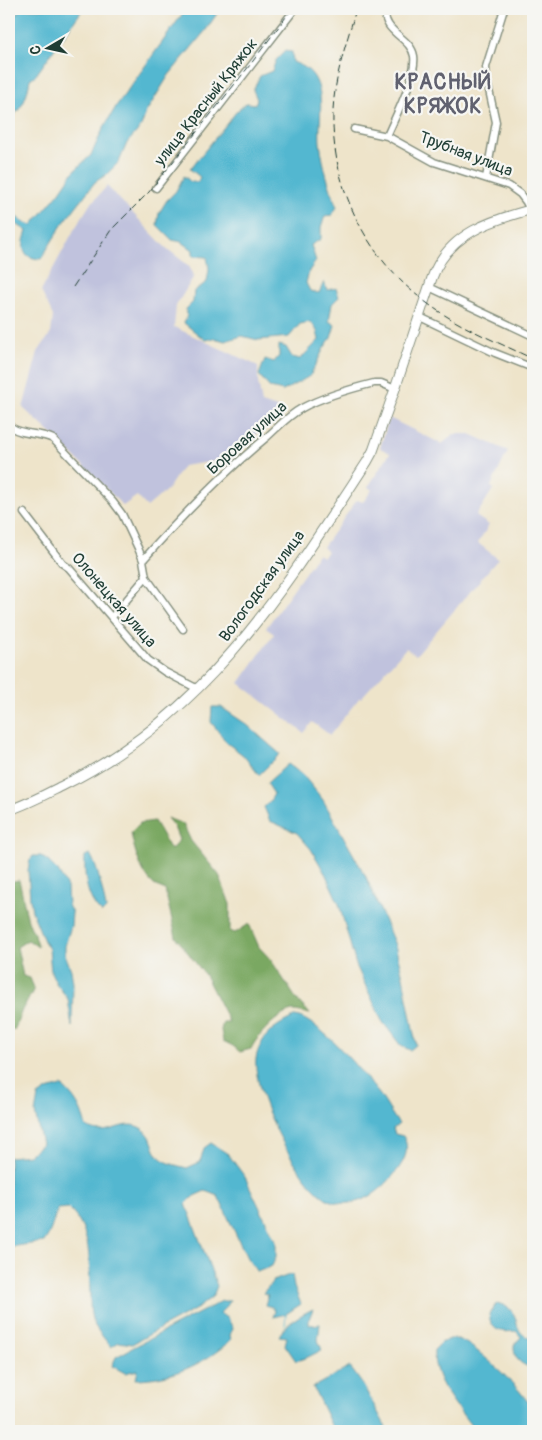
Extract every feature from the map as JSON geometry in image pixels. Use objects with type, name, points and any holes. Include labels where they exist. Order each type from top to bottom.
[{"type":"main road","name":"Трубная улица","points":[[429,287],[440,260],[456,242],[486,223],[531,210]]},
{"type":"main road","name":"Вологодская улица","points":[[9,810],[86,775],[124,751],[165,720],[198,689],[247,635],[295,570],[373,451],[429,287]]},
{"type":"street","name":"улица Красный Кряжок","points":[[156,188],[295,9]]},
{"type":"street","points":[[385,9],[386,21],[412,50],[415,63],[411,78],[387,136]]},
{"type":"street","points":[[486,178],[496,122],[487,81],[486,67],[504,9]]},
{"type":"street","name":"Трубная улица","points":[[354,129],[387,136],[426,158],[513,189],[531,210]]},
{"type":"street","points":[[429,287],[533,336]]},
{"type":"street","points":[[420,317],[495,353],[533,368]]},
{"type":"street","name":"Боровая улица","points":[[143,560],[180,518],[224,475],[301,408],[374,383],[381,383],[395,389]]},
{"type":"street","points":[[11,427],[18,431],[49,436],[112,499],[122,514],[143,560],[146,577],[183,629]]},
{"type":"street","name":"Олонецкая улица","points":[[24,513],[63,564],[112,617],[148,660],[165,672],[198,689]]},
{"type":"street","points":[[112,617],[146,577]]},
{"type":"shaded area","points":[[107,186],[165,247],[189,266],[194,276],[176,306],[174,327],[258,366],[258,382],[262,403],[283,410],[229,459],[183,466],[168,489],[147,507],[137,496],[123,506],[54,436],[23,408],[38,352],[51,333],[53,316],[41,291],[89,206]]},
{"type":"shaded area","points":[[389,418],[442,444],[454,434],[470,434],[508,451],[491,486],[493,489],[476,516],[489,525],[478,543],[498,559],[416,655],[406,648],[360,697],[330,735],[312,722],[304,733],[239,683],[274,634],[266,628],[318,554],[323,557],[327,551],[323,547],[357,500],[363,502],[372,490],[368,487],[390,453],[380,448]]},
{"type":"green space","points":[[167,818],[183,824],[191,841],[219,875],[230,904],[230,931],[235,933],[249,924],[259,947],[271,960],[297,1000],[310,1014],[293,1011],[281,1016],[263,1032],[251,1049],[240,1052],[223,1041],[221,1030],[223,1022],[229,1022],[205,975],[176,937],[165,890],[154,885],[149,880],[138,860],[131,832],[140,823],[154,821],[171,850],[179,840],[174,827]]},
{"type":"green space","points":[[19,880],[28,920],[38,947],[28,940],[17,947],[23,976],[30,978],[34,988],[22,1010],[17,1025],[14,1030],[9,1030],[9,882]]},
{"type":"water","points":[[20,9],[83,9],[36,75],[30,79],[24,102],[9,119],[9,19],[14,13],[18,14]]},
{"type":"water","points":[[186,9],[220,9],[206,30],[169,75],[146,112],[141,127],[127,143],[119,162],[106,175],[95,182],[62,225],[41,259],[26,254],[24,242],[27,231],[9,219],[9,211],[23,222],[32,225],[59,193],[74,171],[91,155],[117,105]]},
{"type":"water","points":[[285,51],[292,52],[293,62],[307,69],[314,76],[318,84],[321,104],[321,151],[331,192],[337,207],[332,215],[325,216],[321,227],[321,239],[311,245],[316,261],[309,271],[306,283],[310,291],[319,293],[324,282],[327,290],[336,288],[339,297],[332,304],[329,321],[335,325],[331,338],[310,376],[283,391],[270,388],[259,375],[265,359],[274,362],[279,356],[279,345],[286,347],[292,357],[300,359],[319,340],[317,331],[311,322],[300,324],[289,337],[258,340],[242,336],[225,341],[214,338],[205,340],[184,323],[187,317],[186,309],[193,302],[194,291],[207,282],[209,269],[207,257],[193,256],[193,250],[182,242],[172,240],[157,225],[159,213],[167,200],[176,191],[184,176],[191,182],[198,182],[200,177],[190,169],[237,111],[246,103],[255,104],[257,99],[253,90],[260,76],[272,71],[276,60]]},
{"type":"water","points":[[212,707],[221,707],[246,724],[280,754],[259,775],[243,755],[227,743],[211,722]]},
{"type":"water","points":[[288,764],[303,775],[323,800],[366,877],[395,945],[416,1045],[410,1050],[401,1046],[382,1021],[356,965],[339,904],[326,875],[311,849],[297,833],[270,821],[264,807],[274,794],[267,783]]},
{"type":"water","points":[[90,854],[98,873],[106,909],[102,913],[92,901],[87,887],[85,856]]},
{"type":"water","points":[[33,856],[41,856],[49,862],[58,871],[67,887],[68,905],[72,913],[65,954],[71,970],[73,983],[72,1027],[68,999],[56,983],[51,972],[49,949],[32,911],[28,870]]},
{"type":"water","points":[[296,1016],[318,1028],[353,1062],[380,1095],[399,1124],[393,1129],[395,1134],[403,1136],[405,1141],[406,1151],[404,1160],[389,1180],[369,1197],[352,1203],[334,1202],[321,1195],[307,1180],[280,1137],[260,1089],[256,1069],[257,1054],[260,1046],[272,1030]]},
{"type":"water","points":[[62,1086],[78,1105],[86,1127],[101,1131],[126,1125],[139,1127],[149,1135],[158,1156],[169,1163],[187,1168],[200,1162],[204,1148],[211,1143],[228,1154],[245,1177],[276,1242],[276,1257],[272,1266],[257,1272],[247,1258],[218,1196],[205,1191],[194,1196],[186,1204],[217,1286],[213,1296],[198,1308],[132,1344],[119,1342],[111,1347],[92,1319],[86,1237],[76,1217],[68,1208],[58,1209],[44,1242],[9,1247],[9,1157],[29,1155],[42,1144],[35,1113],[38,1096],[47,1090]]},
{"type":"water","points":[[292,1274],[294,1287],[301,1304],[286,1314],[273,1317],[275,1311],[272,1307],[265,1305],[268,1295],[263,1293],[273,1281]]},
{"type":"water","points":[[222,1301],[230,1301],[220,1313],[228,1319],[233,1328],[230,1335],[231,1340],[210,1356],[187,1369],[150,1378],[136,1379],[138,1370],[125,1373],[112,1366],[116,1357]]},
{"type":"water","points":[[497,1303],[505,1306],[514,1314],[518,1328],[525,1336],[533,1338],[533,1384],[529,1374],[529,1367],[517,1359],[515,1353],[514,1345],[521,1337],[516,1331],[505,1332],[497,1330],[490,1320],[489,1314]]},
{"type":"water","points":[[313,1309],[309,1325],[320,1324],[318,1340],[322,1350],[296,1361],[285,1345],[287,1337],[279,1336],[290,1323]]},
{"type":"water","points":[[450,1339],[459,1340],[479,1352],[523,1395],[533,1412],[533,1431],[475,1431],[447,1393],[434,1361],[434,1350],[441,1343]]},
{"type":"water","points":[[350,1367],[363,1385],[388,1431],[334,1431],[313,1387]]},
{"type":"waterway","points":[[285,1325],[286,1314]]},
{"type":"railway","points":[[73,287],[111,230],[149,192],[292,9]]},
{"type":"railway","points":[[356,9],[338,73],[333,112],[338,166],[345,192],[356,217],[384,262],[402,282],[423,300],[449,318],[533,359]]},
{"type":"district","name":"КРАСНЫЙ КРЯЖОК","points":[[443,94]]}]
